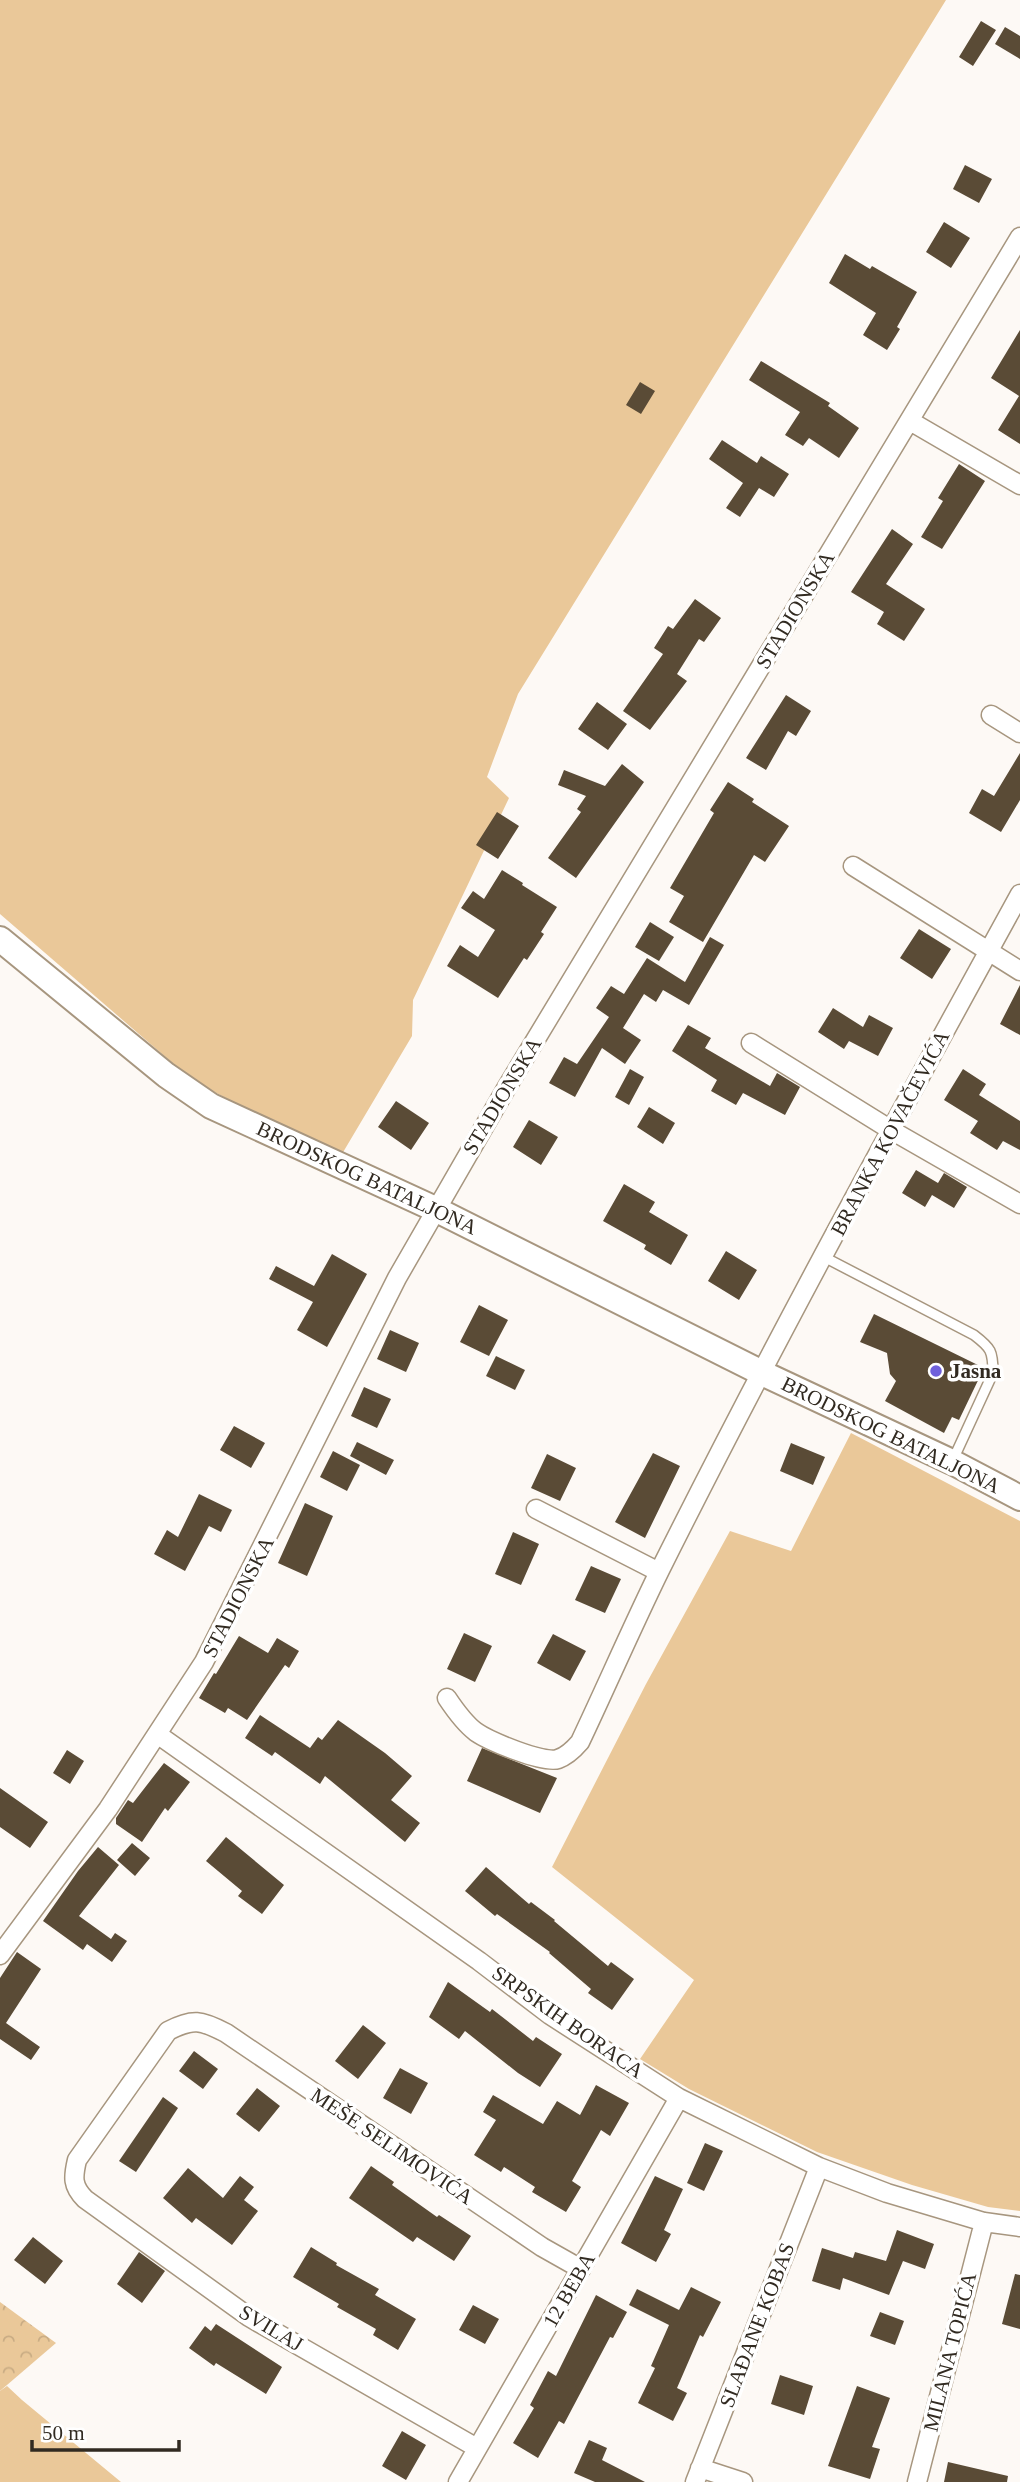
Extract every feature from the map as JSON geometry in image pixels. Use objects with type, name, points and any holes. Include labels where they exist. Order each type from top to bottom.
[{"type":"street","name":"STADIONSKA","points":[[0,1955],[108,1809],[205,1662],[397,1278],[435,1209],[1019,241]]},
{"type":"street","points":[[910,421],[1020,485]]},
{"type":"street","points":[[991,715],[1020,733]]},
{"type":"street","points":[[853,866],[1020,971]]},
{"type":"street","name":"BRANKA KOVAČEVIĆA","points":[[762,1373],[1020,894]]},
{"type":"street","name":"BRODSKOG BATALJONA","points":[[0,939],[166,1075],[211,1106],[435,1209],[762,1373],[952,1462],[1020,1498]]},
{"type":"street","points":[[751,1043],[891,1130],[1020,1204]]},
{"type":"street","name":"BRODSKOG BATALJONA","points":[[447,1698],[477,1732],[523,1753],[535,1758],[557,1760],[571,1752],[580,1742],[659,1572],[762,1373]]},
{"type":"street","points":[[536,1508],[659,1572]]},
{"type":"street","name":"SRPSKIH BORACA","points":[[158,1734],[479,1961],[550,2015],[680,2098],[819,2167],[887,2193],[984,2222],[1020,2227]]},
{"type":"street","name":"SVILAJ","points":[[205,2022],[186,2022],[168,2031],[77,2160],[73,2179],[77,2191],[249,2316],[477,2448]]},
{"type":"street","name":"MEŠE SELIMOVIĆA","points":[[205,2022],[226,2033],[542,2247],[581,2269]]},
{"type":"street","name":"12 BEBA","points":[[458,2482],[680,2098]]},
{"type":"street","name":"SLAĐANE KOBAS","points":[[697,2475],[819,2167]]},
{"type":"street","name":"MILANA TOPIĆA","points":[[917,2482],[984,2222]]},
{"type":"street","points":[[697,2475],[743,2482]]},
{"type":"lane","points":[[824,1257],[974,1335],[990,1348],[993,1373],[952,1462]]},
{"type":"green space","points":[[0,0],[946,0],[518,694],[487,777],[509,798],[413,1000],[412,1036],[342,1154],[260,1117],[191,1079],[0,914]]},
{"type":"green space","points":[[851,1433],[1020,1521],[1020,2211],[988,2207],[912,2185],[817,2152],[689,2089],[640,2059],[694,1980],[552,1867],[646,1684],[730,1531],[791,1551]]},
{"type":"green space","points":[[0,2302],[56,2343],[0,2391]]},
{"type":"green space","points":[[7,2386],[121,2482],[0,2482],[0,2391]]},
{"type":"building","points":[[981,21],[996,30],[973,66],[959,57]]},
{"type":"building","points":[[1005,27],[1020,36],[1020,59],[995,44]]},
{"type":"building","points":[[965,165],[992,179],[979,203],[953,189]]},
{"type":"building","points":[[944,222],[970,238],[951,268],[926,252]]},
{"type":"building","points":[[845,254],[917,292],[887,350],[863,335],[876,313],[829,283]]},
{"type":"building","points":[[1020,330],[1020,444],[998,430],[1019,396],[991,378]]},
{"type":"building","points":[[761,361],[830,403],[828,406],[859,428],[839,458],[809,438],[803,446],[785,435],[800,412],[749,380]]},
{"type":"building","points":[[640,382],[655,391],[641,414],[626,405]]},
{"type":"building","points":[[722,440],[757,463],[761,456],[789,474],[774,497],[759,488],[740,517],[726,508],[743,483],[709,459]]},
{"type":"building","points":[[959,464],[985,481],[942,549],[921,537],[943,501],[938,498]]},
{"type":"building","points":[[892,529],[913,544],[886,584],[925,609],[904,641],[877,624],[884,612],[851,592]]},
{"type":"building","points":[[695,599],[721,618],[704,642],[699,639],[677,674],[687,681],[650,730],[623,711],[663,654],[654,648],[668,626],[673,629]]},
{"type":"building","points":[[786,695],[811,711],[796,736],[788,731],[766,770],[746,758]]},
{"type":"building","points":[[597,702],[627,724],[608,750],[578,729]]},
{"type":"building","points":[[1020,753],[1020,800],[1001,832],[969,813],[982,789],[994,796]]},
{"type":"building","points":[[622,764],[644,782],[576,878],[548,858],[581,812],[577,809],[586,796],[558,785],[564,770],[605,786]]},
{"type":"building","points":[[728,782],[754,799],[752,802],[789,826],[765,862],[754,855],[703,942],[669,922],[684,896],[670,888],[714,813],[710,810]]},
{"type":"building","points":[[497,812],[519,826],[498,859],[476,845]]},
{"type":"building","points":[[502,870],[557,907],[541,932],[544,934],[527,960],[524,958],[498,998],[447,966],[460,945],[478,957],[495,930],[461,908],[473,891],[484,899]]},
{"type":"building","points":[[650,922],[674,937],[659,961],[635,947]]},
{"type":"building","points":[[919,929],[951,949],[932,979],[900,958]]},
{"type":"building","points":[[710,937],[724,945],[689,1005],[663,990],[656,1002],[644,994],[623,1028],[641,1040],[625,1064],[602,1048],[575,1097],[549,1083],[564,1057],[577,1064],[609,1017],[596,1008],[611,986],[624,994],[647,958],[685,982]]},
{"type":"building","points":[[1020,985],[1020,1035],[1000,1024]]},
{"type":"building","points":[[833,1008],[863,1027],[869,1015],[893,1028],[878,1056],[849,1041],[844,1049],[818,1032]]},
{"type":"building","points":[[688,1025],[711,1038],[705,1048],[770,1086],[777,1073],[800,1087],[785,1115],[743,1093],[736,1105],[711,1091],[717,1080],[672,1051]]},
{"type":"building","points":[[630,1069],[644,1077],[629,1105],[615,1097]]},
{"type":"building","points":[[963,1069],[986,1084],[979,1095],[1020,1121],[1020,1150],[1003,1141],[997,1150],[970,1133],[978,1121],[944,1100]]},
{"type":"building","points":[[396,1101],[429,1123],[411,1150],[378,1127]]},
{"type":"building","points":[[649,1107],[675,1123],[663,1144],[637,1127]]},
{"type":"building","points":[[529,1120],[558,1137],[541,1165],[513,1147]]},
{"type":"building","points":[[916,1170],[938,1183],[944,1173],[967,1187],[954,1208],[932,1195],[925,1207],[902,1193]]},
{"type":"building","points":[[624,1184],[655,1202],[649,1212],[688,1235],[671,1265],[644,1249],[646,1245],[603,1221]]},
{"type":"building","points":[[726,1251],[757,1270],[739,1300],[708,1281]]},
{"type":"building","points":[[332,1254],[367,1274],[327,1347],[297,1330],[313,1302],[269,1279],[276,1266],[314,1286]]},
{"type":"building","points":[[479,1305],[508,1320],[489,1356],[460,1342]]},
{"type":"building","name":"Jasna","points":[[874,1314],[984,1368],[959,1420],[952,1417],[944,1433],[885,1401],[896,1381],[890,1374],[887,1353],[860,1342]]},
{"type":"building","points":[[390,1330],[419,1343],[406,1372],[377,1359]]},
{"type":"building","points":[[496,1356],[525,1370],[515,1390],[486,1376]]},
{"type":"building","points":[[364,1387],[391,1399],[377,1428],[351,1416]]},
{"type":"building","points":[[234,1426],[265,1443],[251,1468],[220,1450]]},
{"type":"building","points":[[357,1442],[394,1460],[386,1475],[350,1456]]},
{"type":"building","points":[[791,1443],[825,1457],[813,1485],[780,1471]]},
{"type":"building","points":[[333,1451],[360,1465],[347,1491],[320,1477]]},
{"type":"building","points":[[653,1453],[680,1466],[645,1538],[615,1522]]},
{"type":"building","points":[[547,1454],[576,1468],[560,1501],[531,1488]]},
{"type":"building","points":[[199,1494],[232,1510],[221,1532],[209,1526],[185,1571],[154,1554],[167,1530],[178,1537]]},
{"type":"building","points":[[305,1503],[333,1516],[307,1576],[278,1563]]},
{"type":"building","points":[[513,1532],[539,1544],[521,1585],[495,1574]]},
{"type":"building","points":[[591,1566],[621,1579],[605,1613],[575,1600]]},
{"type":"building","points":[[464,1633],[492,1646],[475,1682],[447,1669]]},
{"type":"building","points":[[553,1634],[586,1651],[570,1681],[537,1663]]},
{"type":"building","points":[[239,1636],[268,1653],[277,1638],[299,1651],[289,1668],[285,1665],[247,1720],[228,1708],[225,1713],[199,1698]]},
{"type":"building","points":[[260,1715],[310,1748],[318,1737],[322,1740],[338,1720],[412,1776],[391,1800],[420,1823],[405,1842],[325,1776],[320,1784],[275,1752],[272,1756],[245,1738]]},
{"type":"building","points":[[482,1748],[557,1778],[540,1813],[467,1781]]},
{"type":"building","points":[[67,1750],[84,1761],[70,1784],[53,1773]]},
{"type":"building","points":[[164,1763],[190,1782],[168,1811],[165,1808],[142,1842],[116,1824],[116,1818],[128,1800],[133,1803]]},
{"type":"building","points":[[0,1788],[48,1822],[30,1848],[0,1827]]},
{"type":"building","points":[[226,1837],[284,1885],[262,1914],[238,1896],[242,1891],[206,1861]]},
{"type":"building","points":[[132,1843],[150,1858],[135,1876],[117,1860]]},
{"type":"building","points":[[98,1847],[119,1865],[79,1916],[111,1939],[115,1933],[127,1941],[112,1962],[87,1944],[83,1950],[43,1921]]},
{"type":"building","points":[[486,1867],[529,1904],[531,1902],[555,1920],[608,1966],[611,1962],[634,1979],[612,2010],[588,1993],[591,1989],[550,1952],[497,1914],[495,1916],[465,1891]]},
{"type":"building","points":[[17,1952],[41,1969],[6,2023],[40,2047],[31,2060],[0,2039],[0,1978]]},
{"type":"building","points":[[448,1982],[490,2012],[492,2009],[533,2041],[536,2037],[562,2054],[540,2087],[465,2031],[459,2039],[429,2017]]},
{"type":"building","points":[[363,2025],[386,2043],[358,2079],[335,2061]]},
{"type":"building","points":[[194,2051],[218,2069],[203,2089],[179,2071]]},
{"type":"building","points":[[400,2068],[428,2083],[411,2114],[383,2098]]},
{"type":"building","points":[[596,2085],[629,2103],[610,2136],[601,2130],[572,2181],[581,2187],[566,2212],[532,2192],[535,2187],[504,2167],[501,2172],[474,2155],[496,2120],[483,2112],[493,2095],[543,2124],[557,2101],[580,2115]]},
{"type":"building","points":[[257,2088],[280,2106],[259,2132],[236,2114]]},
{"type":"building","points":[[163,2097],[178,2108],[136,2172],[119,2161]]},
{"type":"building","points":[[705,2143],[723,2151],[704,2191],[687,2183]]},
{"type":"building","points":[[371,2166],[394,2182],[392,2185],[437,2217],[439,2215],[471,2236],[454,2261],[417,2237],[413,2242],[349,2198]]},
{"type":"building","points":[[188,2168],[223,2198],[240,2176],[254,2187],[244,2200],[258,2211],[232,2245],[196,2218],[192,2223],[163,2198]]},
{"type":"building","points":[[655,2176],[683,2189],[664,2230],[671,2234],[656,2262],[621,2243]]},
{"type":"building","points":[[897,2230],[934,2244],[925,2269],[903,2261],[889,2295],[843,2278],[840,2290],[812,2281],[822,2248],[853,2258],[855,2252],[886,2261]]},
{"type":"building","points":[[33,2237],[63,2261],[45,2284],[14,2260]]},
{"type":"building","points":[[311,2247],[337,2263],[336,2265],[379,2289],[375,2295],[416,2319],[398,2350],[373,2335],[376,2329],[293,2277]]},
{"type":"building","points":[[139,2252],[165,2271],[142,2303],[117,2284]]},
{"type":"building","points":[[1015,2274],[1020,2275],[1020,2329],[1002,2324]]},
{"type":"building","points":[[691,2287],[721,2302],[703,2337],[700,2335],[677,2388],[687,2393],[673,2421],[638,2403],[655,2368],[651,2366],[669,2325],[629,2305],[637,2289],[679,2310]]},
{"type":"building","points":[[596,2295],[627,2312],[613,2338],[610,2337],[564,2424],[559,2421],[538,2458],[513,2443],[534,2408],[530,2405],[548,2371],[556,2376]]},
{"type":"building","points":[[473,2305],[499,2319],[485,2344],[459,2330]]},
{"type":"building","points":[[880,2312],[904,2321],[895,2345],[870,2336]]},
{"type":"building","points":[[216,2324],[282,2367],[266,2394],[216,2363],[214,2366],[189,2348],[205,2326],[211,2331]]},
{"type":"building","points":[[780,2375],[813,2386],[804,2415],[771,2404]]},
{"type":"building","points":[[857,2386],[890,2398],[872,2447],[880,2449],[870,2479],[828,2466]]},
{"type":"building","points":[[402,2431],[426,2445],[406,2480],[382,2466]]},
{"type":"building","points":[[589,2440],[607,2448],[602,2460],[645,2482],[595,2482],[574,2473]]},
{"type":"building","points":[[948,2462],[1008,2476],[1007,2482],[944,2482]]},
{"type":"place","name":"Jasna","points":[[936,1371]]}]
